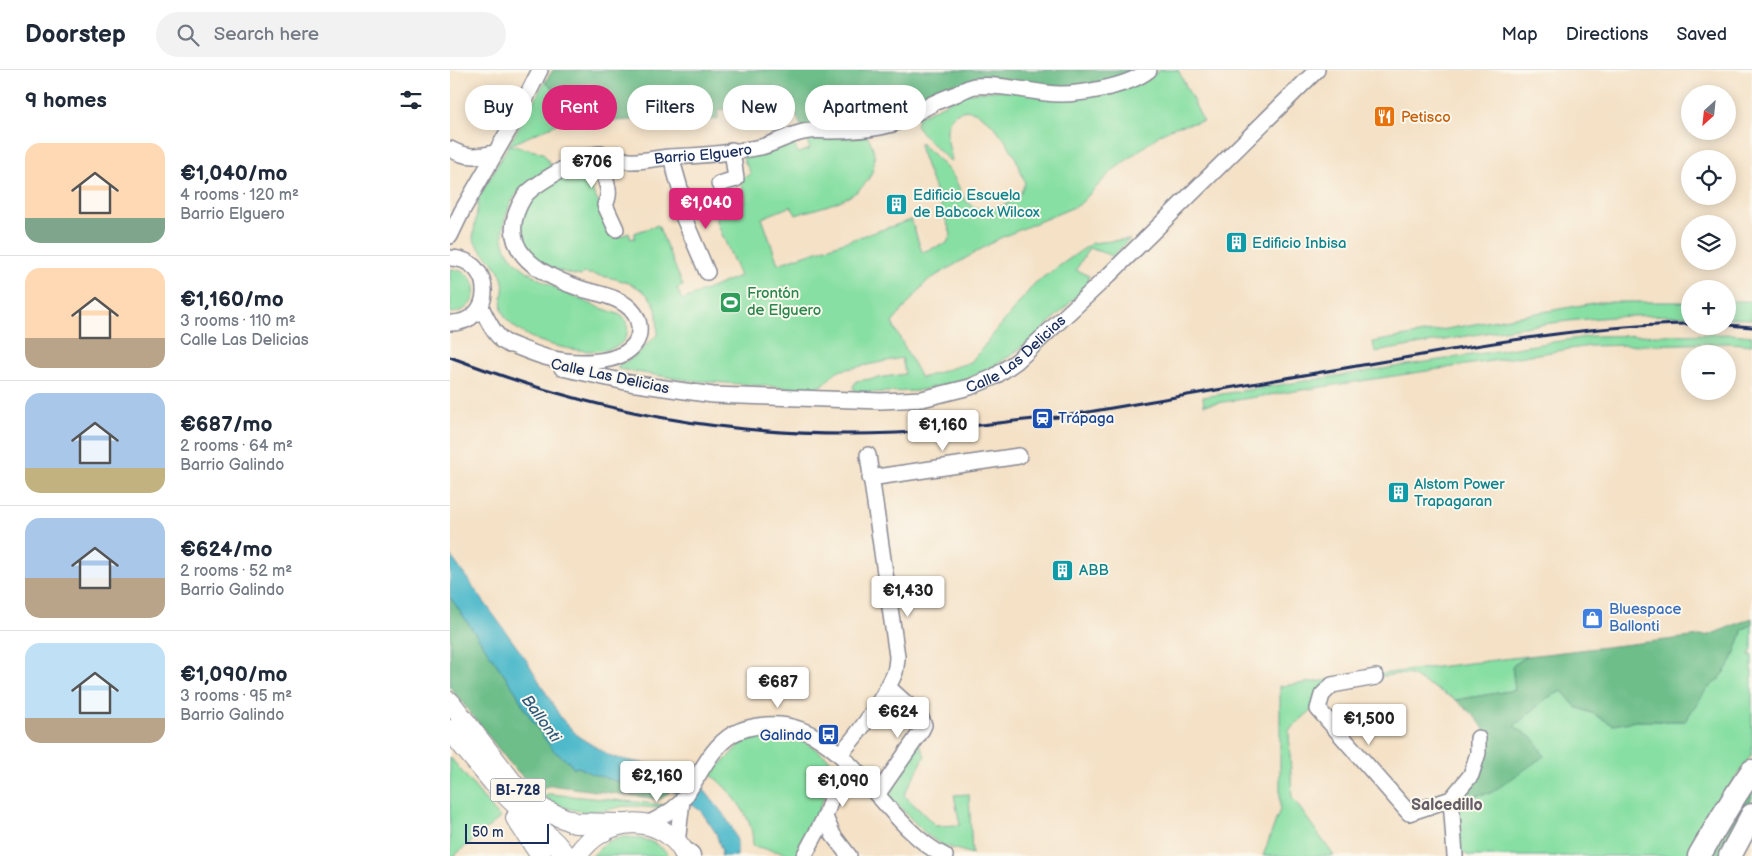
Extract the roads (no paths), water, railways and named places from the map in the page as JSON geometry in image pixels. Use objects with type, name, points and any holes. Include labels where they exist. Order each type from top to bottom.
[{"type":"highway","points":[[1699,856],[1724,812],[1752,771]]},
{"type":"highway","points":[[1730,856],[1752,815]]},
{"type":"main road","name":"BI-728","points":[[450,702],[518,790],[544,810],[576,823],[632,823],[645,825],[662,831],[685,852]]},
{"type":"main road","name":"BI-728","points":[[450,730],[507,796],[566,856]]},
{"type":"main road","points":[[507,796],[513,814],[541,856]]},
{"type":"main road","name":"BI-728","points":[[577,856],[588,841],[603,830],[620,824]]},
{"type":"street","name":"Barrio Elguero","points":[[502,341],[545,357],[572,362],[614,358],[626,353],[635,344],[639,336],[639,324],[634,312],[624,304],[578,288],[549,275],[531,264],[517,249],[513,235],[514,221],[528,191],[543,180],[592,155],[606,154],[628,161],[764,146],[808,131],[881,127],[913,117],[933,104],[973,86],[1012,87],[1049,94],[1071,94],[1113,86],[1149,70]]},
{"type":"street","name":"Calle Las Delicias","points":[[502,341],[532,358],[562,368],[630,383],[713,396],[882,401],[922,399],[970,387],[994,377],[1017,361],[1115,269],[1316,70]]},
{"type":"street","points":[[450,236],[494,153],[514,121],[539,71]]},
{"type":"street","points":[[719,184],[736,179],[732,150]]},
{"type":"street","points":[[456,152],[478,157],[494,153]]},
{"type":"street","points":[[456,152],[470,169],[476,186]]},
{"type":"street","points":[[671,157],[681,192],[680,209],[707,272]]},
{"type":"street","points":[[616,229],[605,205],[610,196],[604,172],[608,165],[617,158]]},
{"type":"street","points":[[450,258],[458,258],[476,268],[485,286],[481,307],[475,315],[466,320],[450,323]]},
{"type":"street","points":[[481,307],[488,323],[502,341]]},
{"type":"street","points":[[804,856],[825,817],[849,744],[888,687],[898,656],[868,455]]},
{"type":"street","points":[[870,478],[1020,456]]},
{"type":"street","points":[[1376,677],[1332,685],[1322,696],[1318,709],[1409,813],[1451,799],[1471,775],[1478,754],[1478,738]]},
{"type":"street","points":[[877,795],[924,725],[920,716],[888,687]]},
{"type":"street","points":[[645,825],[663,816],[682,801],[710,756],[718,746],[733,734],[752,726],[784,725],[794,727],[814,736],[843,758],[904,826],[924,844],[945,856]]},
{"type":"street","points":[[1451,799],[1455,856]]},
{"type":"street","points":[[682,801],[685,852]]},
{"type":"street","points":[[825,817],[833,835],[849,856]]},
{"type":"water","name":"Ballonti","points":[[450,555],[527,661],[561,718],[579,737],[612,757],[681,772],[701,786],[732,828],[737,841],[737,856],[721,856],[722,852],[716,833],[701,811],[671,790],[664,787],[623,783],[590,773],[579,767],[573,768],[570,763],[554,751],[526,711],[516,692],[450,597]]},
{"type":"railway","points":[[450,357],[557,393],[599,404],[683,421],[768,431],[854,434],[897,433],[1059,417],[1538,336],[1614,328],[1681,324]]},
{"type":"railway","points":[[1736,326],[1752,327]]},
{"type":"place","name":"Petisco","points":[[1385,117]]},
{"type":"place","name":"Edificio Escuela de Babcock Wilcox","points":[[897,204]]},
{"type":"place","name":"Edificio Inbisa","points":[[1236,243]]},
{"type":"place","name":"Frontón de Elguero","points":[[731,302]]},
{"type":"place","name":"Trápaga","points":[[1042,418]]},
{"type":"place","name":"Alstom Power Trapagaran","points":[[1398,493]]},
{"type":"place","name":"ABB","points":[[1063,570]]},
{"type":"place","name":"Bluespace Ballonti","points":[[1593,618]]},
{"type":"place","name":"Galindo","points":[[828,735]]},
{"type":"district","name":"Salcedillo","points":[[1447,804]]}]
